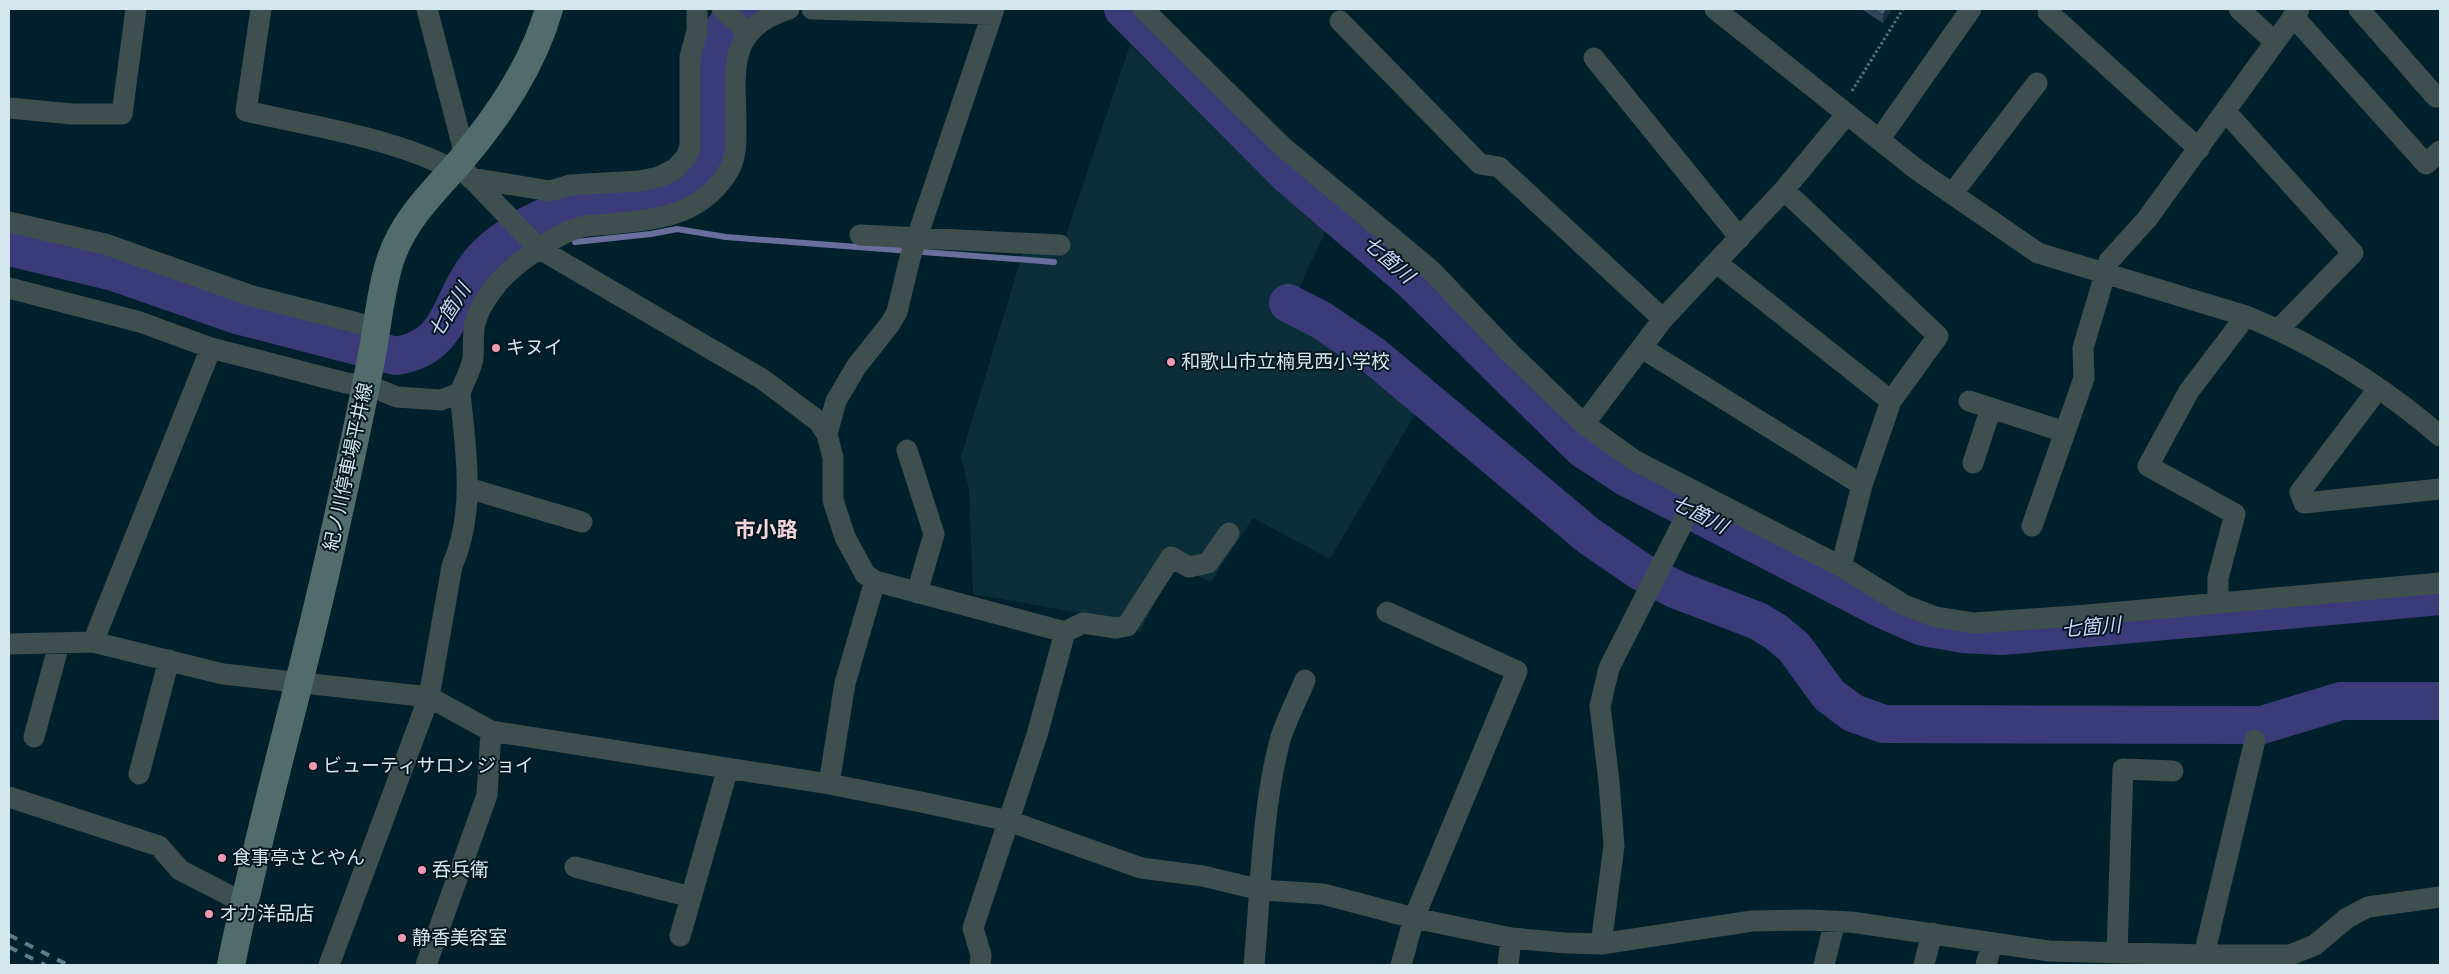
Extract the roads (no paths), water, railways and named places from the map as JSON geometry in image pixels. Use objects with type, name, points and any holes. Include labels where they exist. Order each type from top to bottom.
[{"type":"main road","name":"紀ノ川停車場平井線","points":[[231,965],[244,903],[326,574],[368,378],[390,261],[401,232],[418,207],[461,166],[512,92],[528,64],[549,9]]},
{"type":"street","points":[[9,108],[72,114],[122,114],[136,9]]},
{"type":"street","points":[[261,9],[246,111],[395,146],[434,159],[550,190],[570,185],[639,181],[659,177],[675,169],[686,157],[690,147],[690,57],[697,31],[697,9]]},
{"type":"street","points":[[427,9],[461,166],[502,212],[536,246],[762,379],[818,421],[827,434],[833,458],[833,500],[845,537],[865,574],[875,581],[1065,632],[1083,623],[1116,628],[1127,626],[1171,557],[1188,567],[1208,563],[1229,533]]},
{"type":"street","points":[[722,9],[745,30]]},
{"type":"street","points":[[329,965],[429,697],[452,566],[458,551],[468,488],[460,394],[472,360],[476,320],[497,284],[536,246],[581,227],[657,220],[676,214],[697,204],[714,188],[730,169],[736,147],[736,72],[738,53],[745,30],[763,19],[789,9]]},
{"type":"street","points":[[812,9],[993,11],[914,246],[896,312],[890,324],[856,367],[836,401],[827,434]]},
{"type":"street","points":[[1142,9],[1283,147],[1326,186],[1431,270],[1508,351],[1584,424],[1693,503],[1841,566],[1904,605],[1936,617],[1974,623],[2076,616],[2440,583]]},
{"type":"street","points":[[1715,9],[1879,140],[1952,194],[2038,253],[2246,316],[2278,329],[2316,348],[2438,429]]},
{"type":"street","points":[[1879,140],[1971,9]]},
{"type":"street","points":[[2051,9],[2048,12],[2198,149]]},
{"type":"street","points":[[2239,9],[2275,42]]},
{"type":"street","points":[[2359,9],[2436,97]]},
{"type":"street","points":[[2032,526],[2084,378],[2083,348],[2109,261],[2147,219],[2226,112],[2296,12],[2426,164],[2440,151]]},
{"type":"street","points":[[1340,20],[1480,164],[1499,166],[1663,319]]},
{"type":"street","points":[[1594,58],[1740,238]]},
{"type":"street","points":[[1952,194],[2038,83]]},
{"type":"street","points":[[1584,424],[1663,319],[1784,190],[1840,110]]},
{"type":"street","points":[[2226,112],[2353,253],[2278,329]]},
{"type":"street","points":[[1784,190],[1938,336],[1891,401],[1862,485],[1841,566]]},
{"type":"street","points":[[9,222],[105,244],[249,295],[376,332]]},
{"type":"street","points":[[860,235],[914,246],[1060,245]]},
{"type":"street","points":[[1717,262],[1891,401]]},
{"type":"street","points":[[9,288],[140,322],[211,348],[346,384],[368,378],[397,397],[442,400],[460,394]]},
{"type":"street","points":[[2218,602],[2218,578],[2235,514],[2148,466],[2189,391],[2246,316]]},
{"type":"street","points":[[93,642],[211,348]]},
{"type":"street","points":[[1642,348],[1862,485]]},
{"type":"street","points":[[2378,389],[2300,492],[2304,503],[2440,489]]},
{"type":"street","points":[[1969,401],[2065,432]]},
{"type":"street","points":[[1973,463],[1991,408]]},
{"type":"street","points":[[907,450],[934,534],[917,593]]},
{"type":"street","points":[[468,488],[582,522]]},
{"type":"street","points":[[1601,944],[1614,846],[1600,706],[1609,668],[1693,503]]},
{"type":"street","points":[[829,784],[845,683],[875,581]]},
{"type":"street","points":[[1387,612],[1517,671],[1414,918],[1401,965]]},
{"type":"street","points":[[980,965],[981,955],[973,928],[1036,735],[1065,632]]},
{"type":"street","points":[[9,644],[93,642],[224,674],[429,697],[491,731],[829,784],[1009,820],[1141,868],[1203,876],[1261,890],[1323,894],[1414,918],[1511,938],[1601,944],[1752,921],[1834,921],[1932,933],[2049,952],[2204,955],[2243,960],[2290,954],[2315,945],[2347,918],[2368,907],[2440,897]]},
{"type":"street","points":[[34,737],[59,644]]},
{"type":"street","points":[[140,774],[168,660]]},
{"type":"street","points":[[1254,965],[1261,890],[1262,841],[1281,739],[1305,680]]},
{"type":"street","points":[[426,965],[487,795],[491,731]]},
{"type":"street","points":[[2204,955],[2255,740]]},
{"type":"street","points":[[680,936],[728,768]]},
{"type":"street","points":[[2117,953],[2123,769],[2173,772]]},
{"type":"street","points":[[9,797],[159,846],[180,870],[244,903]]},
{"type":"street","points":[[576,868],[691,897]]},
{"type":"street","points":[[1824,965],[1834,921]]},
{"type":"street","points":[[1924,965],[1932,933]]},
{"type":"street","points":[[1508,965],[1511,938]]},
{"type":"street","points":[[1986,965],[1992,942]]},
{"type":"waterway","name":"七箇川","points":[[9,247],[114,272],[237,315],[396,356],[414,351],[439,334],[447,322],[467,280],[482,260],[500,243],[520,230],[543,218],[567,210],[644,203],[661,199],[677,193],[691,183],[702,169],[709,154],[712,138],[713,55],[718,39],[728,23],[741,9]]},
{"type":"waterway","name":"七箇川","points":[[1123,9],[1288,175],[1412,281],[1583,449],[1626,477],[1884,610],[1923,627],[1964,634],[2002,636],[2440,596]]},
{"type":"waterway","points":[[539,219],[552,231]]},
{"type":"waterway","points":[[575,242],[651,234],[677,229],[726,237],[1054,262]]},
{"type":"waterway","points":[[1288,303],[1321,320],[1374,356],[1589,536],[1640,571],[1677,590],[1758,621],[1776,632],[1794,647],[1829,695],[1853,713],[1884,724],[2262,725],[2341,701],[2440,701]]},
{"type":"railway","points":[[9,935],[68,965]]},
{"type":"railway","points":[[9,947],[45,965]]},
{"type":"place","name":"キヌイ","points":[[496,348]]},
{"type":"place","name":"和歌山市立楠見西小学校","points":[[1171,362]]},
{"type":"place","name":"ビューティサロン ジョイ","points":[[313,766]]},
{"type":"place","name":"食事亭さとやん","points":[[222,858]]},
{"type":"place","name":"呑兵衛","points":[[422,870]]},
{"type":"place","name":"オカ洋品店","points":[[209,914]]},
{"type":"place","name":"静香美容室","points":[[402,938]]},
{"type":"district","name":"市小路","points":[[766,530]]}]
